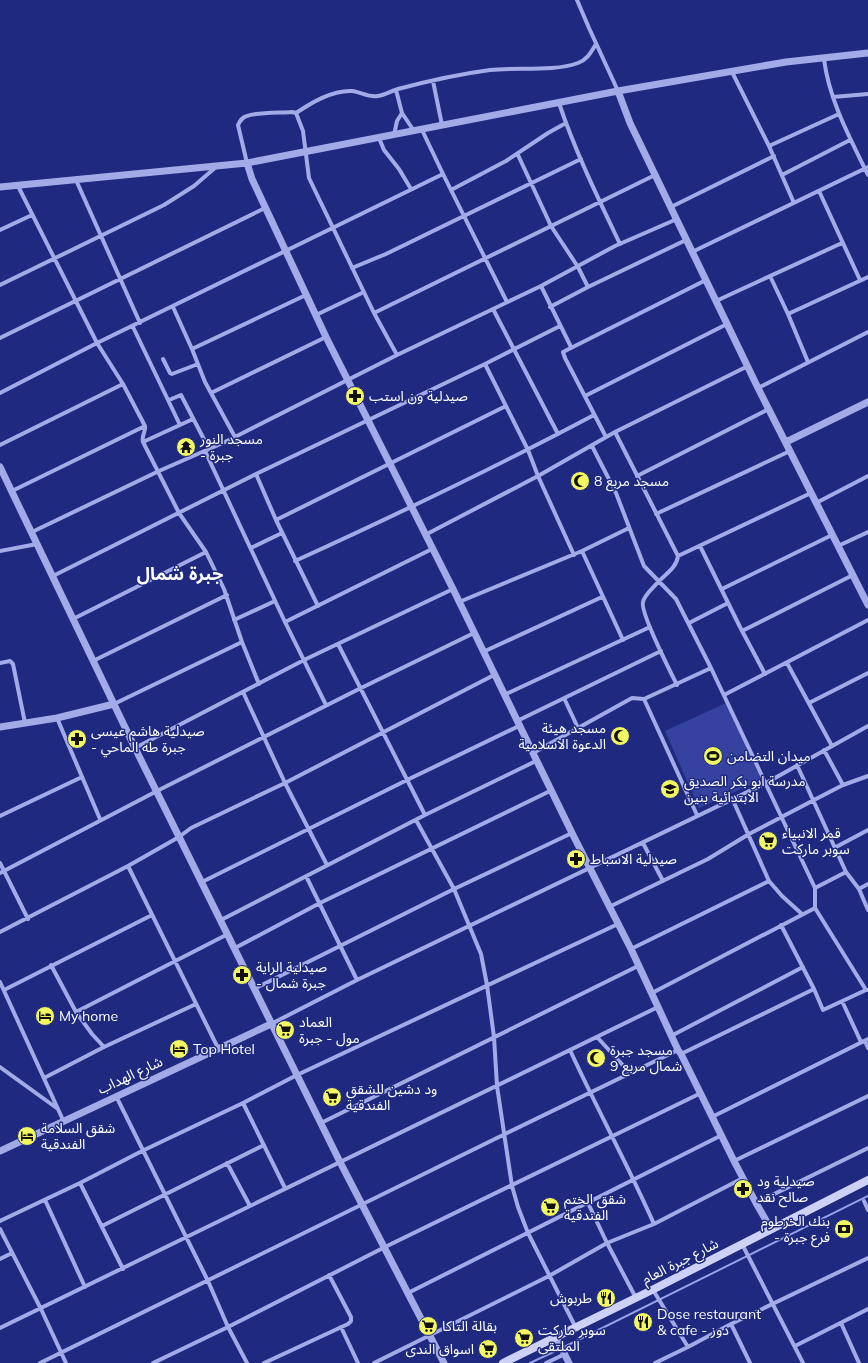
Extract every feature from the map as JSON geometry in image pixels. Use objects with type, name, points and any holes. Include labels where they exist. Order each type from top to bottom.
[{"type":"main road","name":"شارع جبرة العام","points":[[503,1363],[652,1290],[868,1180]]},
{"type":"street","points":[[577,0],[618,91],[630,123],[670,207],[758,388],[868,605]]},
{"type":"street","points":[[596,44],[586,60],[577,64],[547,68],[491,70],[434,81],[378,96],[350,91],[334,94],[318,100],[296,113],[292,112],[245,116],[238,125],[252,180],[306,295],[411,508],[453,589],[550,791],[631,949],[671,1036],[734,1161],[771,1229]]},
{"type":"street","points":[[0,187],[247,163],[306,153],[618,91],[786,62],[868,54]]},
{"type":"street","points":[[824,58],[826,75],[833,98],[850,140],[866,168],[868,176]]},
{"type":"street","points":[[732,72],[774,156],[794,203]]},
{"type":"street","points":[[434,81],[442,126]]},
{"type":"street","points":[[396,90],[402,113],[414,132]]},
{"type":"street","points":[[833,98],[868,94]]},
{"type":"street","points":[[559,103],[581,159],[620,244]]},
{"type":"street","points":[[296,113],[303,131],[306,165],[309,178],[374,313],[397,355]]},
{"type":"street","points":[[394,135],[397,121],[402,113]]},
{"type":"street","points":[[769,146],[840,114]]},
{"type":"street","points":[[450,190],[492,170],[518,155],[548,133],[566,123]]},
{"type":"street","points":[[422,130],[442,174],[507,302]]},
{"type":"street","points":[[379,138],[384,150],[399,169],[411,189]]},
{"type":"street","points":[[782,175],[850,140]]},
{"type":"street","points":[[518,155],[551,226],[578,267],[588,287]]},
{"type":"street","points":[[670,207],[774,156]]},
{"type":"street","points":[[352,268],[386,254],[581,159]]},
{"type":"street","points":[[0,285],[164,205],[194,186],[216,167]]},
{"type":"street","points":[[692,252],[866,168]]},
{"type":"street","points":[[0,393],[97,343],[442,174]]},
{"type":"street","points":[[374,313],[655,175]]},
{"type":"street","points":[[76,180],[140,323]]},
{"type":"street","points":[[18,186],[97,343],[123,384],[145,426],[142,437],[143,442],[179,513],[206,552],[227,595],[234,620],[259,684]]},
{"type":"street","points":[[819,191],[860,280]]},
{"type":"street","points":[[0,338],[120,278],[266,208]]},
{"type":"street","points":[[0,230],[32,215]]},
{"type":"street","points":[[32,532],[159,471],[235,437],[397,355],[541,286],[620,244],[677,219]]},
{"type":"street","points":[[550,307],[686,240]]},
{"type":"street","points":[[716,301],[842,242]]},
{"type":"street","points":[[770,276],[808,362]]},
{"type":"street","points":[[788,314],[868,277]]},
{"type":"street","points":[[606,437],[563,354],[566,349],[706,280]]},
{"type":"street","points":[[541,286],[571,347]]},
{"type":"street","points":[[316,315],[364,292]]},
{"type":"street","points":[[192,349],[306,295]]},
{"type":"street","points":[[173,307],[205,382],[235,437]]},
{"type":"street","points":[[494,309],[558,434]]},
{"type":"street","points":[[585,396],[727,324]]},
{"type":"street","points":[[133,326],[180,425]]},
{"type":"street","points":[[52,576],[256,474],[368,421],[560,326]]},
{"type":"street","points":[[758,388],[808,362],[868,334]]},
{"type":"street","points":[[211,392],[326,336]]},
{"type":"street","points":[[163,359],[170,373],[172,374],[198,364]]},
{"type":"street","points":[[485,364],[528,450],[538,476],[574,555]]},
{"type":"street","points":[[425,535],[538,476],[614,432],[748,366]]},
{"type":"street","points":[[0,445],[123,384]]},
{"type":"street","points":[[169,400],[181,395],[285,622],[326,705]]},
{"type":"street","points":[[786,442],[868,402]]},
{"type":"street","points":[[276,520],[506,406]]},
{"type":"street","points":[[637,476],[769,409]]},
{"type":"street","points":[[295,561],[411,508],[528,450],[594,415]]},
{"type":"street","points":[[143,442],[193,419]]},
{"type":"street","points":[[12,491],[145,426]]},
{"type":"street","points":[[614,432],[678,556],[677,561],[668,574],[659,581],[643,600],[643,609],[650,627],[677,685]]},
{"type":"street","points":[[592,446],[616,493],[644,566],[676,599],[724,695],[815,888],[814,908],[867,990],[823,1010],[814,989],[781,926]]},
{"type":"street","points":[[656,514],[790,451]]},
{"type":"street","points":[[0,467],[135,748],[235,948],[254,990],[340,1162],[444,1363]]},
{"type":"street","points":[[256,474],[295,561],[318,606]]},
{"type":"street","points":[[816,503],[868,476]]},
{"type":"street","points":[[678,556],[811,493]]},
{"type":"street","points":[[459,602],[574,555],[629,528]]},
{"type":"street","points":[[838,546],[868,532]]},
{"type":"street","points":[[251,548],[282,533]]},
{"type":"street","points":[[722,589],[832,535]]},
{"type":"street","points":[[0,551],[37,544]]},
{"type":"street","points":[[700,546],[765,674]]},
{"type":"street","points":[[285,622],[432,549]]},
{"type":"street","points":[[582,551],[623,640]]},
{"type":"street","points":[[74,619],[206,552]]},
{"type":"street","points":[[742,631],[853,575]]},
{"type":"street","points":[[135,748],[304,660],[453,589]]},
{"type":"street","points":[[93,660],[227,595]]},
{"type":"street","points":[[483,652],[602,597]]},
{"type":"street","points":[[234,620],[276,601]]},
{"type":"street","points":[[688,623],[728,603]]},
{"type":"street","points":[[724,695],[868,620]]},
{"type":"street","points":[[504,695],[650,627]]},
{"type":"street","points":[[2,872],[100,819],[326,705],[474,633]]},
{"type":"street","points":[[0,727],[57,718],[114,704],[242,642]]},
{"type":"street","points":[[338,644],[359,689],[425,815]]},
{"type":"street","points":[[202,882],[518,724],[564,698],[661,651]]},
{"type":"street","points":[[0,663],[10,661],[13,664],[25,723]]},
{"type":"street","points":[[787,663],[832,746]]},
{"type":"street","points":[[532,754],[632,698],[644,699],[711,668]]},
{"type":"street","points":[[808,702],[868,673]]},
{"type":"street","points":[[0,932],[128,866],[179,837],[191,828],[285,783],[494,675]]},
{"type":"street","points":[[243,692],[285,783],[327,865]]},
{"type":"street","points":[[564,698],[578,728]]},
{"type":"street","points":[[644,699],[697,815]]},
{"type":"street","points":[[57,718],[100,819]]},
{"type":"street","points":[[271,1024],[357,980],[643,843],[732,798],[766,783],[868,726]]},
{"type":"street","points":[[824,750],[843,785]]},
{"type":"street","points":[[221,920],[425,815],[536,761]]},
{"type":"street","points":[[797,765],[836,847],[846,872],[859,889],[868,910]]},
{"type":"street","points":[[609,907],[708,859],[749,834],[843,785],[868,776]]},
{"type":"street","points":[[0,816],[82,777]]},
{"type":"street","points":[[235,948],[320,903],[550,791]]},
{"type":"street","points":[[732,798],[769,881],[782,896],[802,914]]},
{"type":"street","points":[[416,820],[454,889],[481,954],[494,1037],[498,1086],[512,1186],[528,1233],[576,1328]]},
{"type":"street","points":[[836,847],[868,830]]},
{"type":"street","points":[[254,990],[454,889],[572,833]]},
{"type":"street","points":[[643,843],[663,881]]},
{"type":"street","points":[[0,863],[2,872],[28,918]]},
{"type":"street","points":[[128,866],[218,1048]]},
{"type":"street","points":[[815,888],[846,872]]},
{"type":"street","points":[[306,876],[357,980]]},
{"type":"street","points":[[631,949],[769,881]]},
{"type":"street","points":[[859,889],[868,884]]},
{"type":"street","points":[[652,993],[814,908]]},
{"type":"street","points":[[4,990],[152,915]]},
{"type":"street","points":[[0,1222],[297,1075],[618,924]]},
{"type":"street","points":[[76,1012],[228,934]]},
{"type":"street","points":[[51,965],[76,1012],[92,1034],[104,1047]]},
{"type":"street","points":[[321,1123],[638,966]]},
{"type":"street","points":[[671,1036],[803,967]]},
{"type":"street","points":[[0,982],[63,1120]]},
{"type":"street","points":[[40,1363],[630,1073],[680,1052],[814,989]]},
{"type":"street","points":[[842,1001],[866,1041],[868,1048]]},
{"type":"street","points":[[44,1078],[104,1047],[196,1004]]},
{"type":"street","points":[[0,1328],[658,1007]]},
{"type":"street","name":"شارع الهداب","points":[[0,1151],[63,1120],[271,1024]]},
{"type":"street","points":[[598,1037],[630,1073]]},
{"type":"street","points":[[712,1117],[866,1041]]},
{"type":"street","points":[[570,1050],[634,1179],[654,1224]]},
{"type":"street","points":[[1,1069],[58,1109]]},
{"type":"street","points":[[153,1363],[164,1361],[329,1275],[701,1093]]},
{"type":"street","points":[[116,1096],[142,1151],[208,1281],[228,1327],[247,1363]]},
{"type":"street","points":[[734,1161],[868,1096]]},
{"type":"street","points":[[243,1103],[285,1188]]},
{"type":"street","points":[[408,1293],[722,1135]]},
{"type":"street","points":[[102,1226],[264,1145]]},
{"type":"street","points":[[756,1203],[868,1148]]},
{"type":"street","points":[[227,1163],[250,1206]]},
{"type":"street","points":[[374,1363],[549,1276],[607,1243],[654,1224],[743,1178]]},
{"type":"street","points":[[80,1183],[123,1269]]},
{"type":"street","points":[[44,1200],[85,1287]]},
{"type":"street","points":[[864,1201],[868,1210]]},
{"type":"street","points":[[588,1202],[607,1243],[636,1298]]},
{"type":"street","points":[[0,1229],[41,1309],[66,1363]]},
{"type":"street","points":[[742,1244],[803,1363]]},
{"type":"street","points":[[0,1259],[12,1253]]},
{"type":"street","points":[[655,1363],[773,1303],[868,1258]]},
{"type":"street","points":[[264,1363],[348,1324],[351,1320],[351,1317],[329,1275]]},
{"type":"street","points":[[652,1290],[688,1347]]},
{"type":"street","points":[[795,1346],[868,1309]]},
{"type":"street","points":[[841,1323],[860,1363]]},
{"type":"street","points":[[731,1324],[750,1363]]},
{"type":"street","points":[[341,1327],[358,1363]]},
{"type":"street","points":[[556,1338],[569,1363]]},
{"type":"street","points":[[546,1363],[565,1354]]},
{"type":"shaded area","name":"ميدان التضامن","points":[[726,703],[761,780],[699,808],[665,731]]},
{"type":"waterway","points":[[564,1347],[868,1196]]},
{"type":"waterway","points":[[530,1363],[560,1349]]},
{"type":"place","name":"صيدلية ون استب","points":[[355,396]]},
{"type":"place","name":"مسجد النور - جبرة","points":[[186,447]]},
{"type":"place","name":"مسجد مربع 8","points":[[580,481]]},
{"type":"place","name":"مسجد هيئة الدعوة الاسلامية","points":[[620,736]]},
{"type":"place","name":"صيدلية هاشم عيسى - جبرة طه الماحي","points":[[77,739]]},
{"type":"place","name":"ميدان التضامن","points":[[713,756]]},
{"type":"place","name":"مدرسة ابو بكر الصديق الابتدائية بنين","points":[[670,789]]},
{"type":"place","name":"قمر الانبياء سوبر ماركت","points":[[768,841]]},
{"type":"place","name":"صيدلية الاسباط","points":[[576,859]]},
{"type":"place","name":"صيدلية الراية - جبرة شمال","points":[[242,975]]},
{"type":"place","name":"My home","points":[[45,1016]]},
{"type":"place","name":"العماد مول - جبرة","points":[[285,1030]]},
{"type":"place","name":"Top Hotel","points":[[179,1049]]},
{"type":"place","name":"مسجد جبرة شمال مربع 9","points":[[596,1058]]},
{"type":"place","name":"ود دشين للشقق الفندقية","points":[[332,1097]]},
{"type":"place","name":"شقق السلامة الفندقية","points":[[27,1136]]},
{"type":"place","name":"صيدلية ود صالح نقد","points":[[743,1189]]},
{"type":"place","name":"شقق الختم الفندقية","points":[[550,1207]]},
{"type":"place","name":"بنك الخرطوم - فرع جبرة","points":[[844,1229]]},
{"type":"place","name":"طربوش","points":[[606,1298]]},
{"type":"place","name":"Dose restaurant & cafe - دوز","points":[[643,1322]]},
{"type":"place","name":"بقالة التاكا","points":[[428,1326]]},
{"type":"place","name":"سوبر ماركت الملتقى","points":[[524,1338]]},
{"type":"place","name":"اسواق الندى","points":[[488,1349]]},
{"type":"district","name":"جبرة شمال","points":[[180,574]]}]
